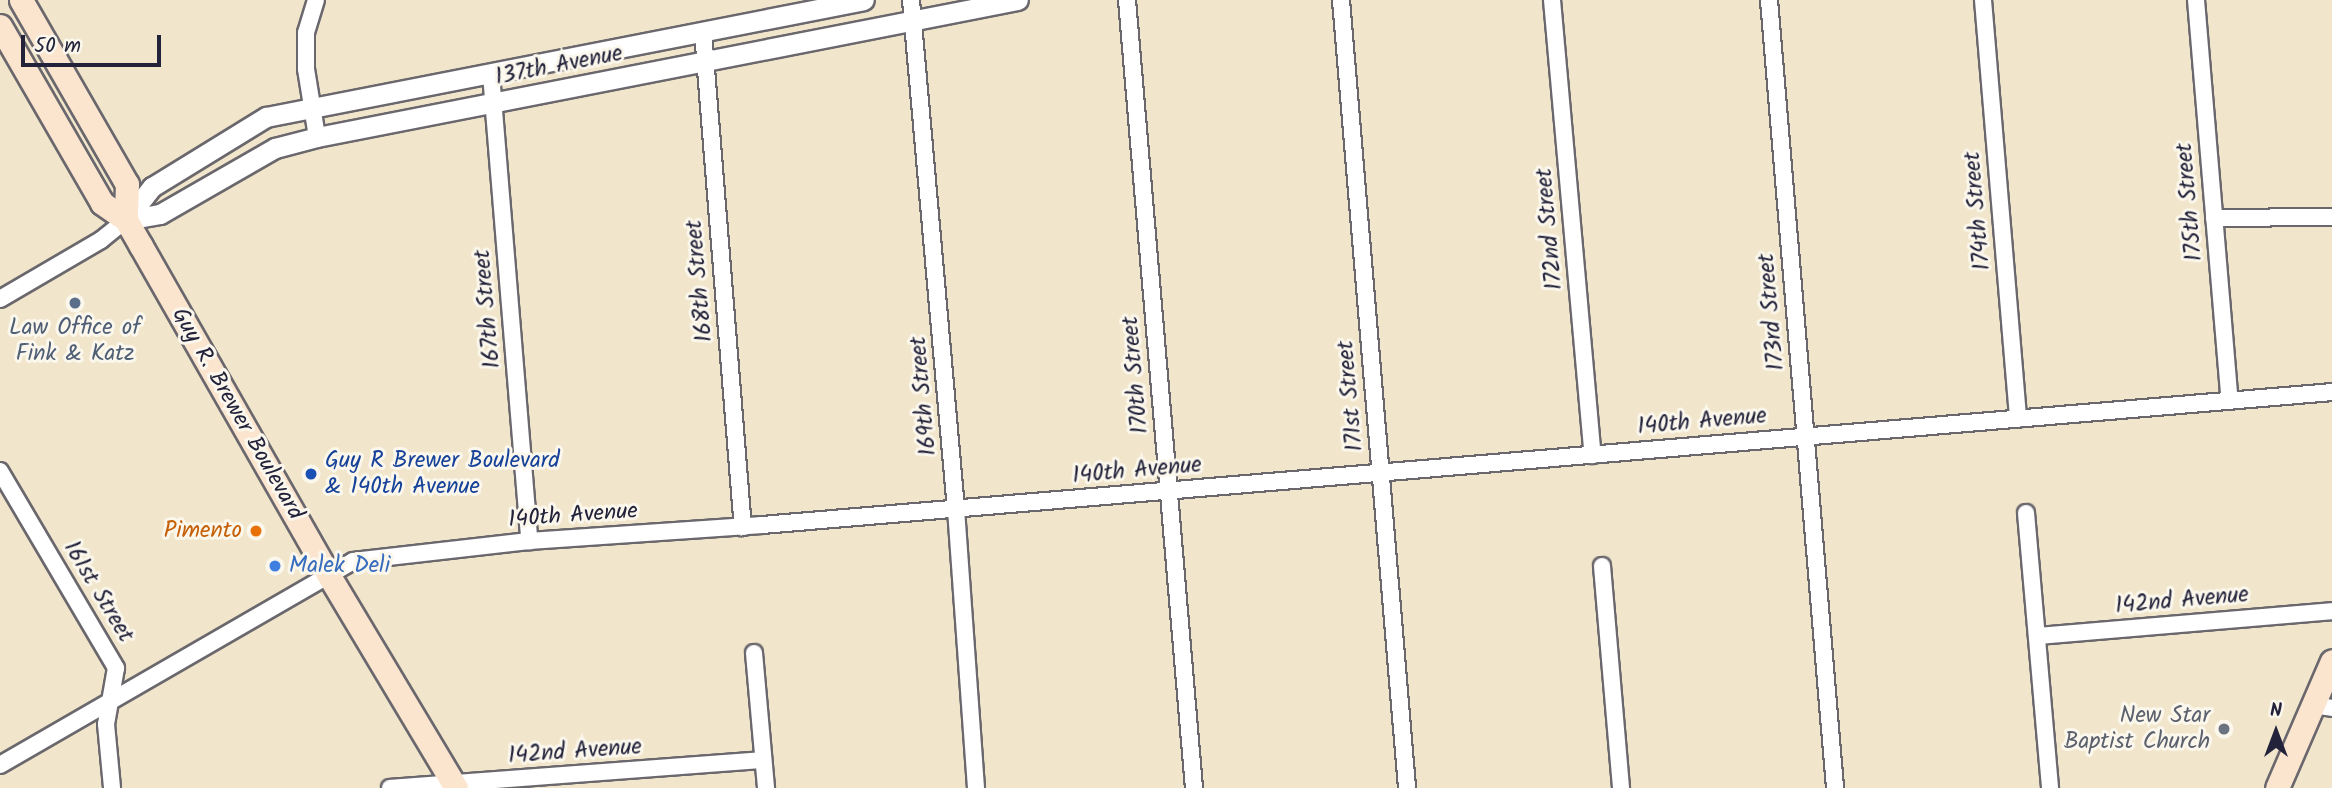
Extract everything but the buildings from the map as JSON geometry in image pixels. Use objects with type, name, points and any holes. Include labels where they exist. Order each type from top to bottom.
[{"type":"main road","points":[[21,0],[127,184],[126,220]]},
{"type":"main road","name":"Guy R. Brewer Boulevard","points":[[0,26],[102,203],[126,220],[328,574],[454,785]]},
{"type":"main road","points":[[2277,788],[2323,706],[2332,661]]},
{"type":"street","points":[[316,0],[306,33],[306,69],[317,136]]},
{"type":"street","name":"137th Avenue","points":[[0,299],[101,240],[126,220],[152,187],[266,117],[864,0]]},
{"type":"street","name":"169th Street","points":[[911,0],[956,509],[976,788]]},
{"type":"street","name":"137th Avenue","points":[[126,220],[160,215],[275,148],[317,136],[705,63],[1018,0]]},
{"type":"street","name":"170th Street","points":[[1127,0],[1194,788]]},
{"type":"street","name":"171st Street","points":[[1341,0],[1408,788]]},
{"type":"street","name":"172nd Street","points":[[1552,0],[1593,454]]},
{"type":"street","name":"173rd Street","points":[[1769,0],[1835,788]]},
{"type":"street","name":"174th Street","points":[[1983,0],[2018,419]]},
{"type":"street","name":"175th Street","points":[[2196,0],[2230,401]]},
{"type":"street","name":"168th Street","points":[[703,32],[743,527]]},
{"type":"street","name":"167th Street","points":[[491,74],[529,541]]},
{"type":"street","points":[[2214,218],[2332,217]]},
{"type":"street","name":"140th Avenue","points":[[0,765],[110,699],[353,561],[529,541],[743,527],[2332,392]]},
{"type":"street","name":"161st Street","points":[[0,471],[116,668],[106,724],[112,788]]},
{"type":"street","points":[[2026,513],[2050,788]]},
{"type":"street","points":[[1602,566],[1621,788]]},
{"type":"street","name":"142nd Avenue","points":[[2037,636],[2332,611]]},
{"type":"street","points":[[754,653],[766,788]]},
{"type":"street","name":"142nd Avenue","points":[[390,788],[763,760]]},
{"type":"place","name":"Law Office of Fink & Katz","points":[[75,303]]},
{"type":"place","name":"Guy R Brewer Boulevard & 140th Avenue","points":[[311,474]]},
{"type":"place","name":"Pimento","points":[[256,531]]},
{"type":"place","name":"Malek Deli","points":[[275,566]]},
{"type":"place","name":"New Star Baptist Church","points":[[2224,729]]}]
